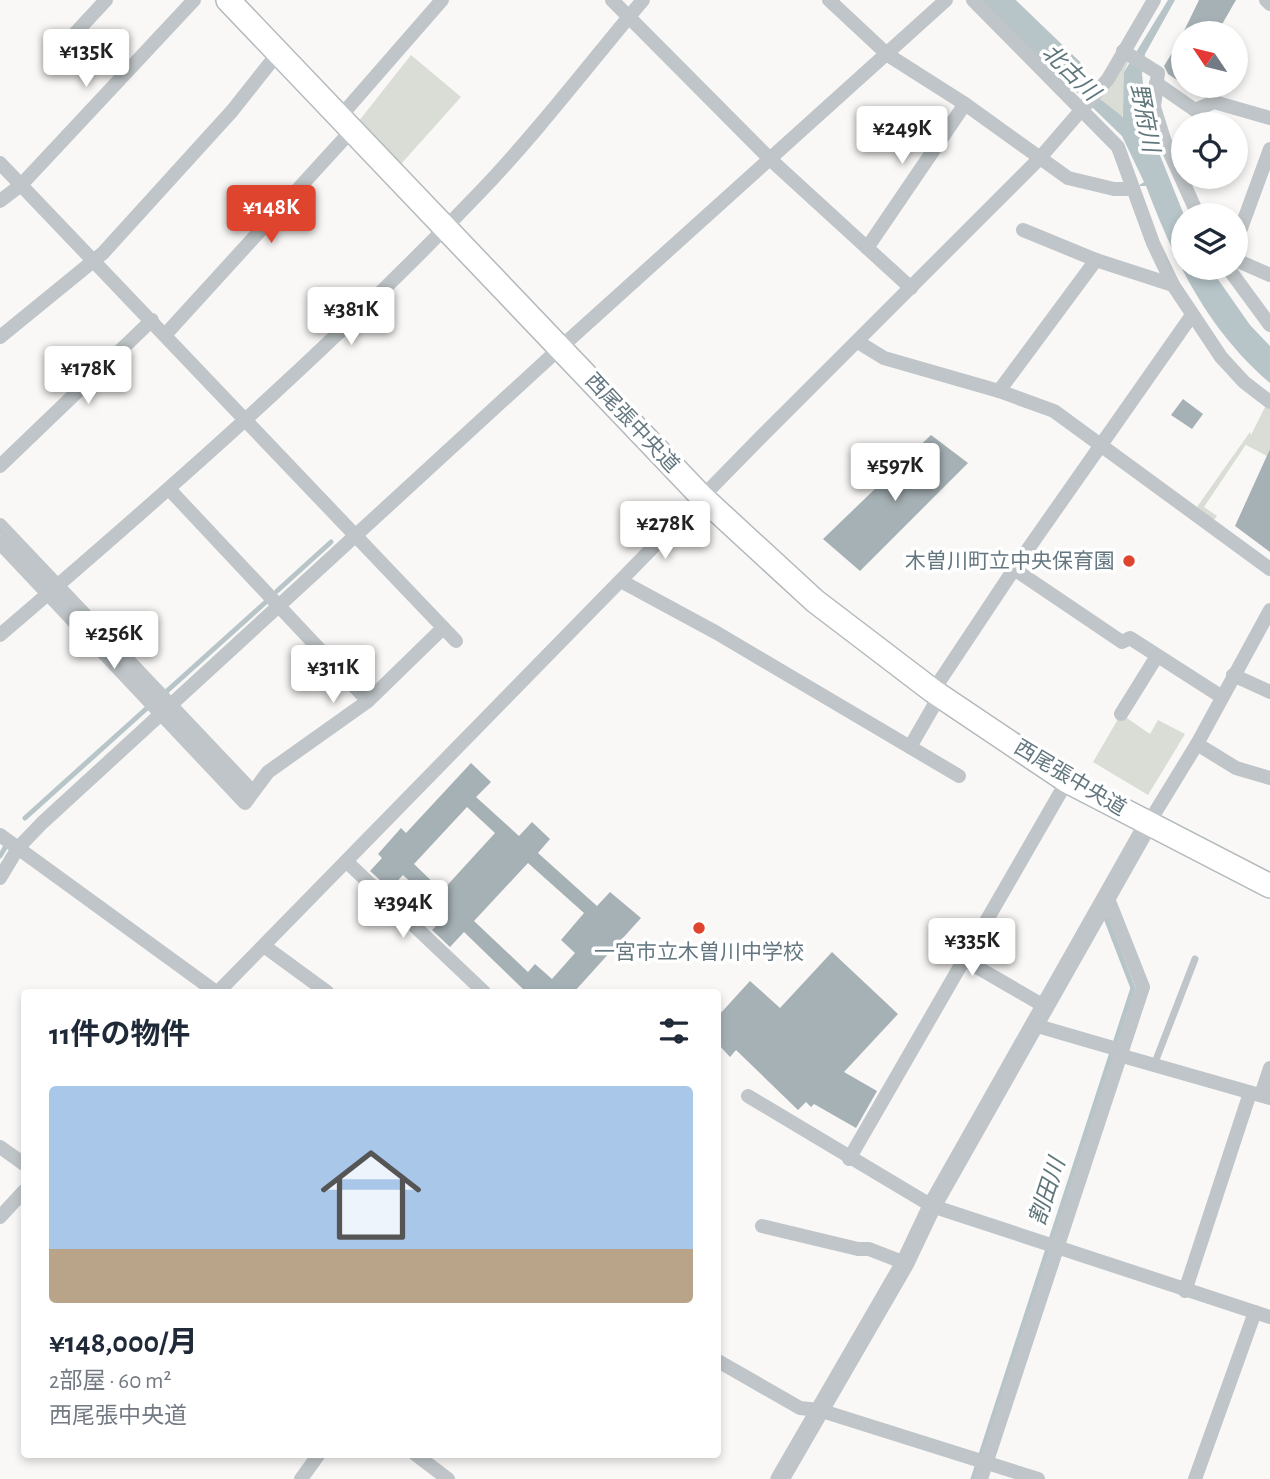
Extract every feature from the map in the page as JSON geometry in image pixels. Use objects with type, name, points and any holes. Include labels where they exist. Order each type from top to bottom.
[{"type":"main road","name":"西尾張中央道","points":[[228,0],[443,229],[702,497],[815,601],[937,693],[1067,780],[1270,886]]},
{"type":"street","points":[[68,41],[106,0]]},
{"type":"street","points":[[0,201],[21,184],[194,0]]},
{"type":"street","points":[[165,335],[345,125],[442,0]]},
{"type":"street","points":[[612,0],[771,160],[911,288]]},
{"type":"street","points":[[0,635],[247,421],[443,229],[484,188],[643,0]]},
{"type":"street","points":[[829,0],[888,55],[965,104],[1068,178],[1114,189],[1132,189]]},
{"type":"street","points":[[0,878],[18,848],[560,348],[946,0]]},
{"type":"street","points":[[973,0],[1085,109],[1118,147],[1132,189],[1173,285],[1221,356],[1244,382],[1270,402]]},
{"type":"street","points":[[220,989],[347,863],[702,497],[1039,159],[1085,109],[1127,54],[1154,0]]},
{"type":"street","points":[[1266,0],[1270,4]]},
{"type":"street","points":[[0,337],[95,260],[232,111],[278,53]]},
{"type":"street","points":[[1127,54],[1195,110],[1214,102],[1270,118]]},
{"type":"street","points":[[1154,76],[1154,107],[1165,142],[1193,203]]},
{"type":"street","points":[[867,248],[965,104]]},
{"type":"street","points":[[1248,209],[1270,149]]},
{"type":"street","points":[[0,163],[456,641]]},
{"type":"street","points":[[1023,230],[1096,260],[1173,285]]},
{"type":"street","points":[[999,391],[1096,260]]},
{"type":"street","points":[[1248,265],[1270,275]]},
{"type":"street","points":[[1237,280],[1270,325]]},
{"type":"street","points":[[910,747],[937,693],[1014,569],[1192,314]]},
{"type":"street","points":[[0,466],[152,320]]},
{"type":"street","points":[[858,342],[884,358],[999,391],[1054,411],[1270,569]]},
{"type":"street","points":[[169,489],[368,701]]},
{"type":"street","points":[[0,525],[53,590],[167,711],[245,803],[268,772],[368,701],[443,628]]},
{"type":"street","points":[[0,544],[53,590]]},
{"type":"street","points":[[1014,569],[1122,642],[1130,638],[1222,697]]},
{"type":"street","points":[[621,581],[716,633],[958,776]]},
{"type":"street","points":[[780,1479],[905,1263],[932,1206],[1148,824],[1197,744],[1270,610]]},
{"type":"street","points":[[1121,714],[1157,656]]},
{"type":"street","points":[[1233,676],[1270,692]]},
{"type":"street","points":[[1197,744],[1236,768],[1270,778]]},
{"type":"street","points":[[849,1159],[1067,780]]},
{"type":"street","points":[[0,835],[213,989]]},
{"type":"street","points":[[347,863],[481,989]]},
{"type":"street","points":[[981,1479],[981,1462],[1052,1243],[1116,1050],[1143,987],[1107,896]]},
{"type":"street","points":[[264,946],[323,989]]},
{"type":"street","points":[[963,959],[1044,1006]]},
{"type":"street","points":[[1034,1025],[1116,1050],[1154,1066],[1260,1095]]},
{"type":"street","points":[[1185,1291],[1270,1068]]},
{"type":"street","points":[[748,1096],[849,1159],[932,1206],[1052,1243],[1185,1291],[1270,1317]]},
{"type":"street","points":[[0,1147],[21,1162]]},
{"type":"street","points":[[0,1217],[21,1194]]},
{"type":"street","points":[[762,1226],[858,1249],[869,1249],[905,1263]]},
{"type":"street","points":[[1195,1479],[1255,1312]]},
{"type":"street","points":[[721,1363],[800,1408],[819,1410],[1038,1479]]},
{"type":"street","points":[[301,1479],[316,1458]]},
{"type":"street","points":[[420,1458],[449,1479]]},
{"type":"lane","points":[[1154,1066],[1195,959]]},
{"type":"shaded area","points":[[411,55],[461,97],[392,174],[351,131]]},
{"type":"shaded area","points":[[1124,59],[1128,63],[1124,72],[1125,114],[1120,117],[1100,99]]},
{"type":"shaded area","points":[[1265,407],[1270,409],[1270,449],[1267,456],[1246,445],[1247,443],[1204,507],[1217,516],[1214,520],[1197,507],[1250,432],[1251,435]]},
{"type":"shaded area","points":[[1121,714],[1150,734],[1158,720],[1185,734],[1148,795],[1093,762]]},
{"type":"water","name":"野府川","points":[[1168,0],[1175,0],[1145,54],[1142,74],[1147,123],[1171,183],[1171,189],[1174,189],[1179,203],[1171,203],[1171,245],[1146,186],[1138,186],[1144,182],[1122,136],[1034,51],[1044,41],[1100,99],[1123,117],[1124,72]]},
{"type":"water","points":[[1188,280],[1218,280],[1250,325],[1270,346],[1270,383],[1228,340]]},
{"type":"building","points":[[1199,0],[1236,0],[1224,21],[1189,21]]},
{"type":"building","points":[[1171,55],[1171,76],[1164,66]]},
{"type":"building","points":[[1183,399],[1203,414],[1192,429],[1171,415]]},
{"type":"building","points":[[931,435],[968,463],[860,571],[823,539]]},
{"type":"building","points":[[1270,449],[1270,552],[1235,526]]},
{"type":"building","points":[[471,763],[491,782],[476,797],[519,836],[532,822],[550,839],[538,853],[597,906],[610,892],[641,918],[577,989],[523,989],[464,932],[450,947],[432,930],[438,924],[424,910],[432,902],[403,875],[390,889],[370,871],[382,858],[378,854],[401,828],[406,833]],"holes":[[[467,807],[495,833],[442,891],[414,864]],[[528,863],[584,913],[561,940],[575,953],[552,979],[535,964],[528,972],[474,921]]]},
{"type":"building","points":[[832,952],[898,1014],[844,1072],[877,1091],[856,1128],[814,1104],[811,1107],[806,1102],[798,1110],[736,1050],[730,1057],[721,1047],[721,1013],[750,981],[780,1008]]},
{"type":"waterway","name":"北古川","points":[[994,0],[1069,72]]},
{"type":"waterway","points":[[277,591],[331,542]]},
{"type":"waterway","points":[[167,691],[267,601]]},
{"type":"waterway","points":[[25,818],[146,709]]},
{"type":"waterway","points":[[0,856],[6,846]]},
{"type":"waterway","name":"割田川","points":[[973,1479],[1133,988],[1106,918]]},
{"type":"place","name":"木曽川町立中央保育園","points":[[1129,561]]},
{"type":"place","name":"一宮市立木曽川中学校","points":[[699,928]]}]
